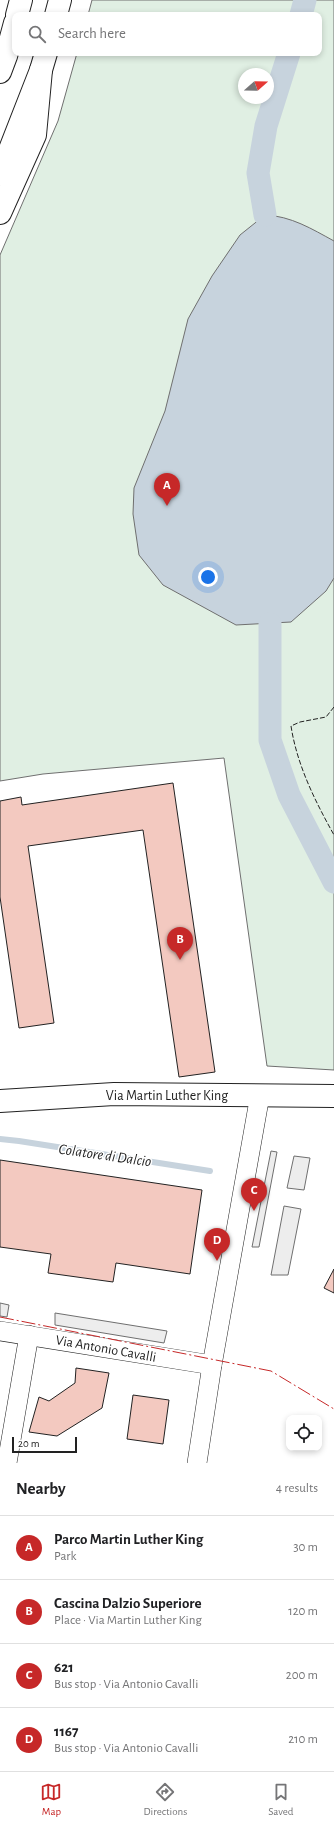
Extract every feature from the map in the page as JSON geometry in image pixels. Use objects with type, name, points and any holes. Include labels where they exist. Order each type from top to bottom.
[{"type":"main road","points":[[18,12],[21,0]]},
{"type":"main road","points":[[57,12],[60,0]]},
{"type":"main road","points":[[0,72],[12,33]]},
{"type":"main road","points":[[0,175],[44,62]]},
{"type":"main road","points":[[0,213],[35,135],[44,62]]},
{"type":"main road","name":"Via Martin Luther King","points":[[0,1101],[114,1094],[334,1096]]},
{"type":"street","points":[[197,1463],[212,1365],[260,1095]]},
{"type":"street","name":"Via Antonio Cavalli","points":[[0,1330],[212,1365]]},
{"type":"street","points":[[7,1463],[29,1335]]},
{"type":"green space","points":[[92,0],[334,0],[334,1070],[267,1066],[224,758],[43,774],[0,781],[0,255],[58,121],[76,56],[322,56],[322,12],[89,12]]},
{"type":"shaded area","points":[[265,215],[292,221],[334,241],[334,578],[326,591],[291,622],[236,625],[163,585],[139,555],[133,514],[134,488],[165,411],[188,319],[212,276],[240,235]]},
{"type":"shaded area","points":[[271,1151],[277,1152],[259,1247],[252,1247]]},
{"type":"shaded area","points":[[294,1156],[310,1158],[304,1190],[287,1188]]},
{"type":"shaded area","points":[[284,1206],[301,1209],[288,1275],[271,1275]]},
{"type":"shaded area","points":[[0,1303],[9,1305],[7,1317],[0,1316]]},
{"type":"shaded area","points":[[55,1313],[167,1331],[164,1343],[55,1325]]},
{"type":"building","points":[[173,783],[215,1072],[179,1077],[143,830],[28,846],[54,1023],[19,1028],[0,897],[0,801],[21,797],[22,805]]},
{"type":"building","points":[[0,1160],[202,1190],[190,1274],[116,1263],[113,1282],[48,1273],[51,1254],[0,1247]]},
{"type":"building","points":[[334,1269],[334,1293],[324,1288]]},
{"type":"building","points":[[76,1368],[109,1373],[102,1408],[57,1436],[29,1432],[39,1397],[49,1401],[75,1383]]},
{"type":"building","points":[[133,1395],[169,1400],[163,1444],[127,1439]]},
{"type":"waterway","points":[[302,12],[305,0]]},
{"type":"waterway","points":[[265,215],[258,173],[266,126],[288,56]]},
{"type":"waterway","points":[[270,624],[270,740],[289,795],[334,882]]},
{"type":"waterway","name":"Colatore di Dalcio","points":[[0,1139],[210,1171]]},
{"type":"fence","points":[[334,707],[326,717],[300,722],[291,726],[302,769],[320,809],[334,835]]},
{"type":"power","points":[[0,1317],[271,1371],[334,1409]]},
{"type":"place","name":"Parco Martin Luther King","points":[[167,506]]},
{"type":"place","name":"Cascina Dalzio Superiore","points":[[180,960]]},
{"type":"place","name":"621","points":[[254,1211]]},
{"type":"place","name":"1167","points":[[217,1261]]}]
